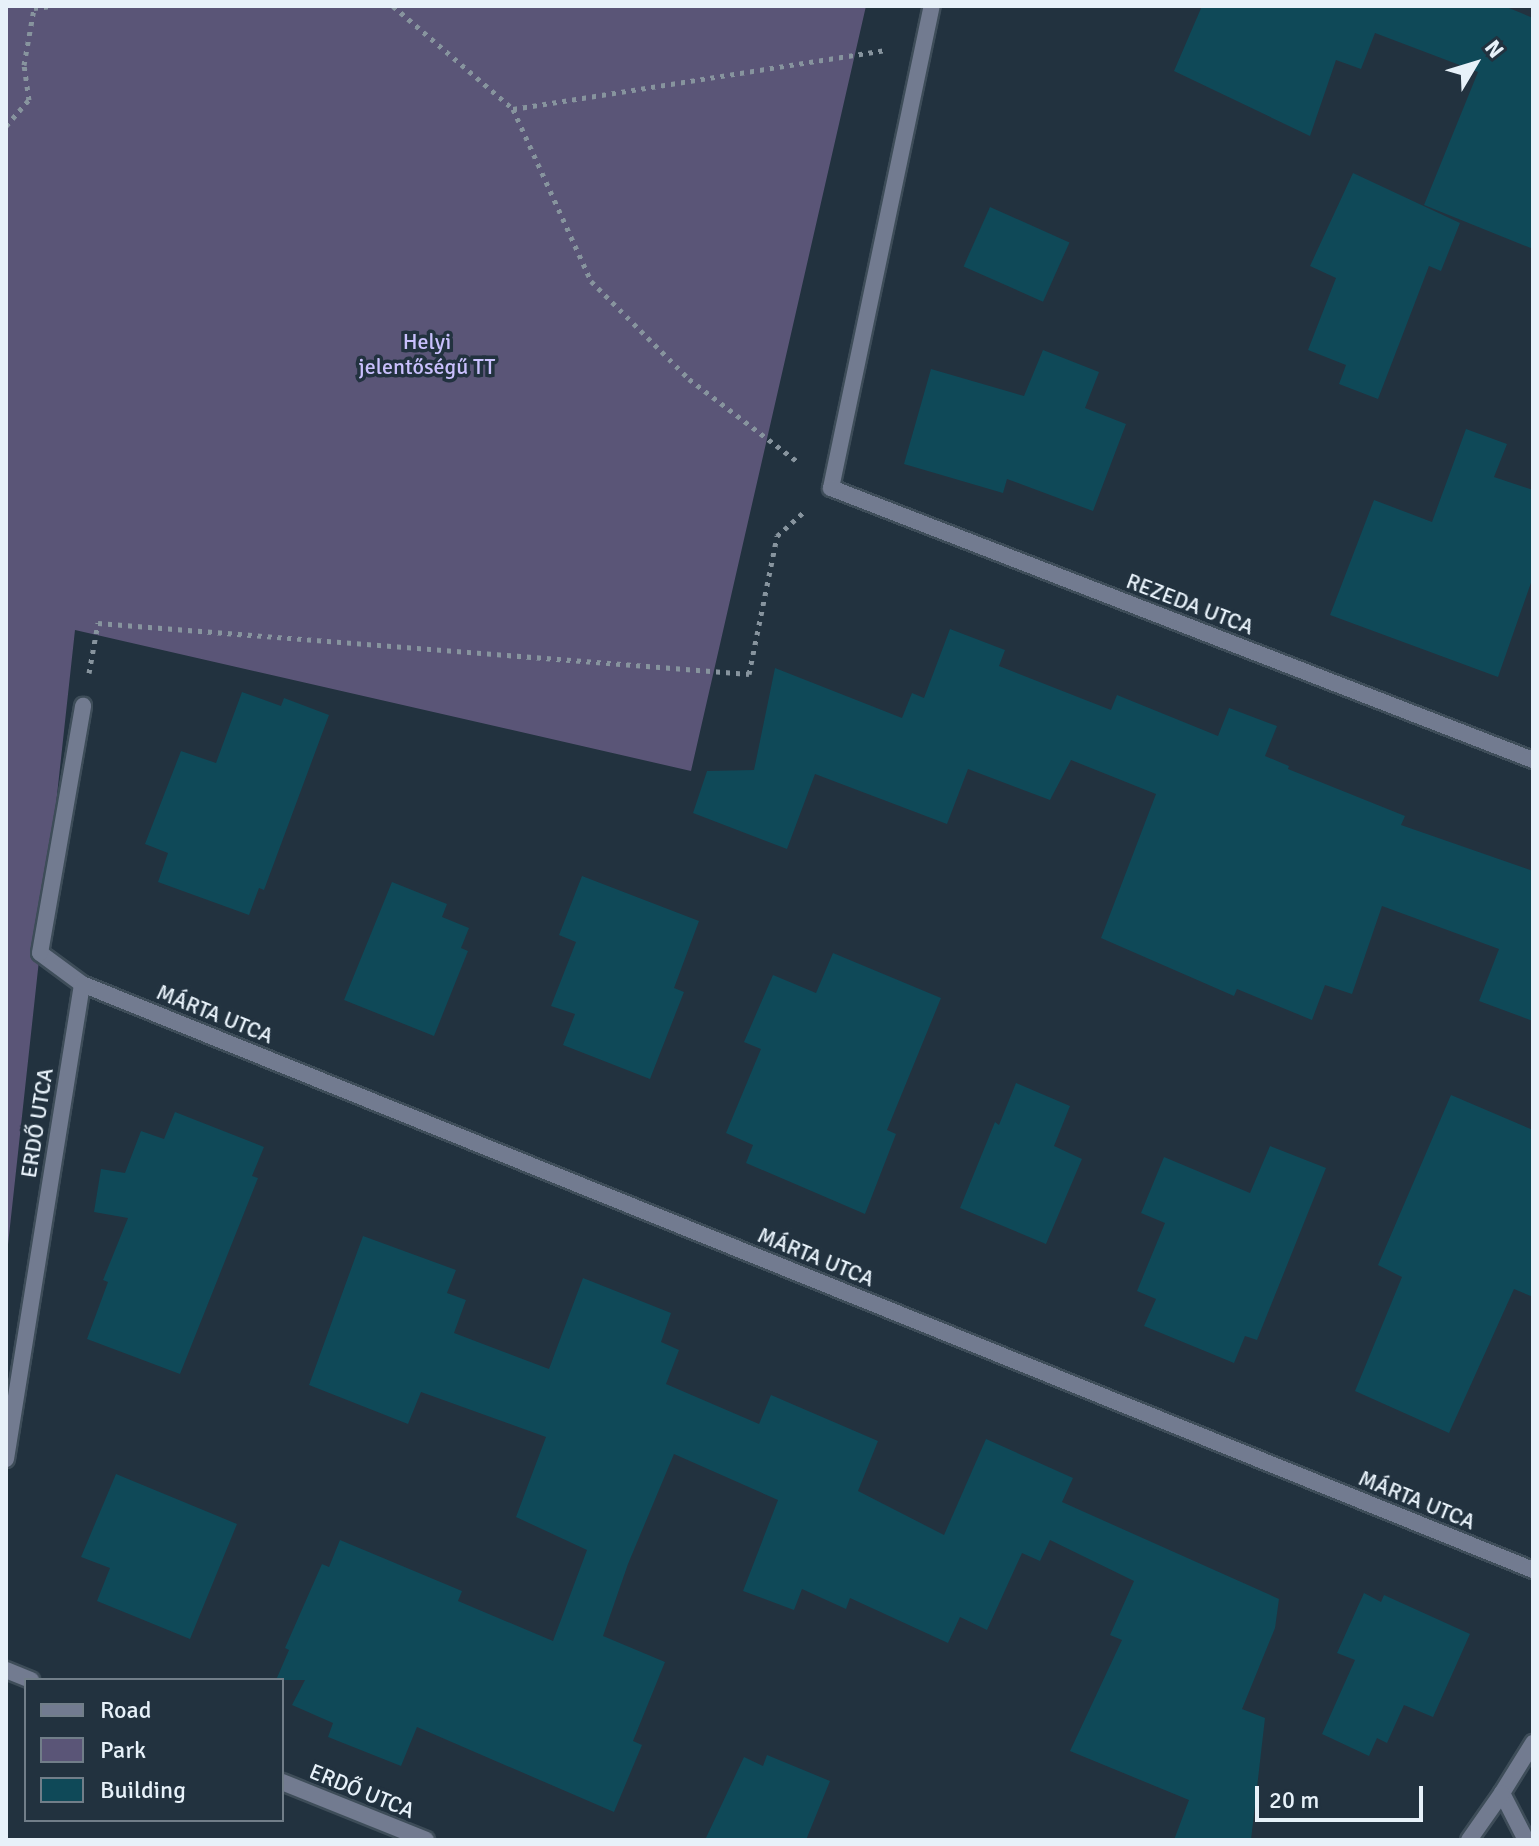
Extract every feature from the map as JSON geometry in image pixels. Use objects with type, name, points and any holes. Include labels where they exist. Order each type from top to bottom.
[{"type":"street","points":[[831,488],[932,6]]},
{"type":"street","name":"REZEDA UTCA","points":[[831,488],[1533,760]]},
{"type":"street","name":"MÁRTA UTCA","points":[[83,706],[40,953],[82,984],[1533,1570]]},
{"type":"street","name":"ERDŐ UTCA","points":[[6,1459],[82,984]]},
{"type":"street","points":[[6,1670],[26,1678]]},
{"type":"street","points":[[1469,1840],[1533,1743]]},
{"type":"street","name":"ERDŐ UTCA","points":[[284,1783],[426,1840]]},
{"type":"street","points":[[1502,1793],[1526,1840]]},
{"type":"path","points":[[6,126],[29,100],[24,65],[34,8],[52,6]]},
{"type":"path","points":[[83,706],[98,623],[749,674],[777,536],[831,488],[689,379],[591,281],[513,109],[393,6]]},
{"type":"path","points":[[513,109],[924,44]]},
{"type":"green space","name":"Helyi jelentőségű TT","points":[[6,6],[866,6],[691,771],[75,630],[6,1263]]},
{"type":"building","points":[[1202,6],[1504,6],[1533,18],[1533,249],[1424,205],[1478,72],[1375,33],[1361,69],[1336,60],[1310,136],[1174,71]]},
{"type":"building","points":[[1353,173],[1460,223],[1441,271],[1429,266],[1378,399],[1339,384],[1346,365],[1308,350],[1336,278],[1310,266]]},
{"type":"building","points":[[990,207],[1069,242],[1043,302],[964,266]]},
{"type":"building","points":[[1043,350],[1099,372],[1085,408],[1126,424],[1093,511],[1007,479],[1003,493],[904,464],[931,369],[1024,396]]},
{"type":"building","points":[[1466,429],[1507,444],[1494,477],[1533,490],[1533,577],[1498,677],[1330,615],[1374,500],[1432,522]]},
{"type":"building","points":[[950,629],[1005,650],[999,666],[1111,710],[1117,695],[1218,736],[1229,708],[1277,726],[1265,756],[1289,766],[1288,769],[1405,816],[1401,825],[1533,871],[1533,1021],[1479,1001],[1499,949],[1382,906],[1352,994],[1325,985],[1312,1020],[1237,989],[1234,996],[1101,938],[1156,794],[1071,760],[1050,800],[968,769],[947,824],[815,774],[787,849],[693,813],[707,771],[754,770],[775,668],[902,718],[912,693],[924,698]]},
{"type":"building","points":[[242,692],[281,706],[284,698],[329,715],[264,890],[259,888],[249,915],[158,882],[168,853],[145,844],[181,751],[216,763]]},
{"type":"building","points":[[582,876],[699,921],[674,988],[684,992],[650,1079],[563,1045],[575,1014],[551,1006],[576,942],[559,935]]},
{"type":"building","points":[[392,882],[447,904],[442,917],[469,928],[461,948],[468,951],[434,1036],[344,1000]]},
{"type":"building","points":[[833,953],[941,998],[887,1130],[896,1134],[865,1214],[746,1163],[753,1145],[726,1133],[761,1049],[744,1042],[773,975],[816,993]]},
{"type":"building","points":[[1016,1083],[1070,1106],[1054,1146],[1082,1159],[1046,1244],[960,1208],[995,1122],[999,1125]]},
{"type":"building","points":[[1451,1095],[1533,1130],[1533,1297],[1514,1289],[1449,1433],[1355,1391],[1402,1277],[1378,1265]]},
{"type":"building","points":[[175,1112],[264,1147],[252,1176],[258,1178],[180,1374],[87,1339],[108,1282],[103,1280],[128,1218],[94,1212],[101,1169],[125,1173],[141,1131],[164,1139]]},
{"type":"building","points":[[1270,1146],[1326,1168],[1257,1340],[1245,1336],[1234,1363],[1144,1326],[1156,1299],[1137,1291],[1165,1223],[1141,1213],[1164,1157],[1250,1193]]},
{"type":"building","points":[[363,1236],[456,1270],[447,1293],[466,1300],[454,1333],[549,1369],[583,1278],[671,1313],[661,1342],[679,1350],[666,1384],[759,1424],[771,1395],[878,1441],[858,1491],[944,1535],[986,1439],[1073,1478],[1062,1502],[1279,1599],[1275,1628],[1242,1709],[1265,1718],[1251,1840],[1174,1840],[1189,1800],[1070,1751],[1122,1640],[1110,1635],[1134,1581],[1050,1540],[1040,1561],[1022,1553],[987,1630],[960,1617],[948,1643],[850,1598],[846,1609],[802,1589],[794,1610],[743,1591],[778,1500],[674,1454],[628,1564],[603,1636],[665,1662],[633,1741],[642,1745],[614,1812],[417,1727],[401,1766],[328,1737],[333,1723],[292,1705],[305,1680],[277,1678],[289,1650],[285,1648],[322,1564],[329,1567],[340,1540],[462,1591],[458,1601],[553,1641],[587,1550],[516,1517],[546,1437],[421,1392],[408,1424],[309,1385]]},
{"type":"building","points":[[116,1474],[237,1524],[190,1639],[97,1601],[110,1568],[81,1557]]},
{"type":"building","points":[[1364,1593],[1381,1602],[1384,1595],[1470,1634],[1433,1717],[1404,1705],[1387,1743],[1377,1738],[1369,1756],[1322,1734],[1355,1660],[1337,1653]]},
{"type":"building","points":[[767,1755],[830,1781],[806,1840],[705,1840],[744,1757],[763,1766]]}]
